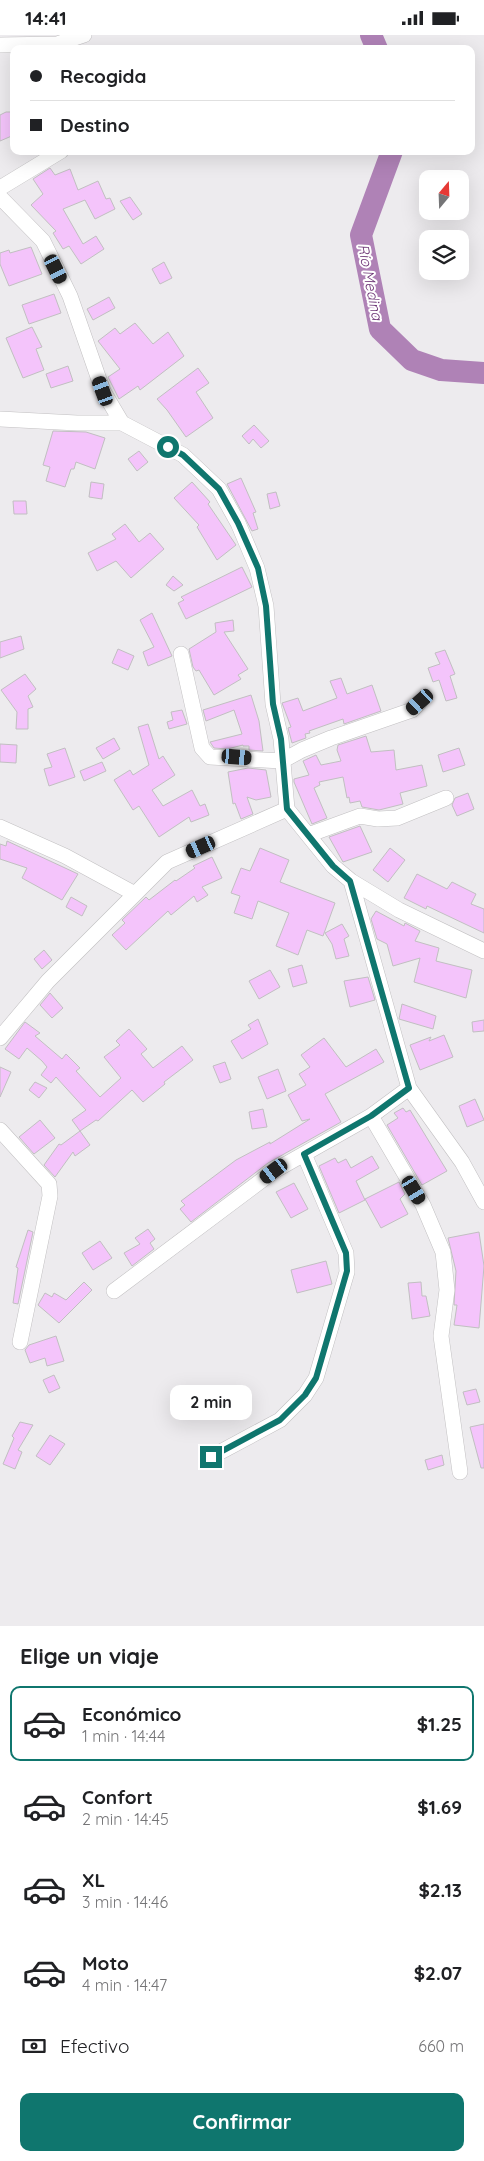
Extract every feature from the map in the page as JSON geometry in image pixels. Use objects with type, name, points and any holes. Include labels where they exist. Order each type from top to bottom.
[{"type":"street","points":[[0,45],[57,44],[84,35]]},
{"type":"street","points":[[0,188],[54,155]]},
{"type":"street","points":[[0,197],[43,241],[70,296],[103,391],[122,423]]},
{"type":"street","points":[[0,419],[122,423],[183,455],[219,489],[238,523],[258,568],[266,606],[273,704],[281,739],[287,809],[333,866],[350,881],[399,910],[484,951]]},
{"type":"street","points":[[181,654],[202,748],[210,757],[282,761],[331,738],[407,712],[420,702]]},
{"type":"street","points":[[308,835],[360,816],[378,819],[397,818],[446,798]]},
{"type":"street","points":[[0,1038],[48,981],[167,862],[287,809]]},
{"type":"street","points":[[0,827],[65,855],[136,894]]},
{"type":"street","points":[[350,881],[409,1088],[462,1162],[484,1202]]},
{"type":"street","points":[[114,1291],[274,1171],[371,1116],[409,1088]]},
{"type":"street","points":[[371,1116],[423,1205],[443,1252],[447,1290],[442,1336],[460,1472]]},
{"type":"street","points":[[0,1130],[49,1184],[50,1196],[20,1343]]},
{"type":"street","points":[[211,1457],[280,1420],[305,1395],[316,1378],[347,1271],[346,1253],[304,1154]]},
{"type":"building","points":[[10,112],[10,137],[0,141],[0,115]]},
{"type":"building","points":[[50,168],[55,175],[70,169],[78,190],[98,181],[106,199],[110,198],[115,209],[95,219],[85,200],[63,209],[83,244],[96,236],[104,249],[81,264],[69,246],[63,249],[53,233],[56,231],[31,205],[43,194],[33,179]]},
{"type":"building","points":[[130,197],[142,214],[133,220],[120,201]]},
{"type":"building","points":[[31,247],[42,274],[9,286],[0,264],[0,253],[9,250],[10,253]]},
{"type":"building","points":[[164,262],[172,278],[160,284],[152,269]]},
{"type":"building","points":[[54,294],[61,313],[29,324],[22,305]]},
{"type":"building","points":[[109,297],[115,308],[93,320],[87,309]]},
{"type":"building","points":[[135,323],[153,344],[168,332],[184,356],[140,390],[138,386],[119,399],[108,377],[120,369],[98,341],[115,328],[120,334]]},
{"type":"building","points":[[32,327],[42,347],[36,349],[44,370],[23,378],[6,338]]},
{"type":"building","points":[[68,366],[73,381],[51,388],[46,374]]},
{"type":"building","points":[[198,368],[209,383],[196,392],[213,418],[186,437],[157,399]]},
{"type":"building","points":[[254,425],[269,441],[261,448],[253,439],[249,444],[242,436]]},
{"type":"building","points":[[53,431],[86,432],[105,438],[95,469],[76,462],[74,469],[71,469],[65,487],[46,481],[50,467],[43,465]]},
{"type":"building","points":[[139,451],[148,462],[137,471],[128,459]]},
{"type":"building","points":[[241,478],[256,512],[253,513],[258,529],[252,531],[227,484]]},
{"type":"building","points":[[91,482],[104,484],[102,499],[89,497]]},
{"type":"building","points":[[192,482],[210,502],[208,504],[236,545],[217,560],[197,527],[199,525],[174,498]]},
{"type":"building","points":[[276,492],[280,506],[270,509],[267,494]]},
{"type":"building","points":[[13,501],[26,501],[27,514],[14,514]]},
{"type":"building","points":[[125,524],[139,542],[150,533],[164,549],[131,578],[116,561],[97,571],[88,553],[116,539],[112,534]]},
{"type":"building","points":[[242,567],[252,587],[186,619],[178,603],[184,600],[181,597]]},
{"type":"building","points":[[173,576],[183,585],[174,591],[166,585]]},
{"type":"building","points":[[152,613],[172,656],[148,666],[143,652],[154,647],[140,620]]},
{"type":"building","points":[[233,620],[234,631],[224,632],[248,669],[238,675],[241,679],[214,695],[199,670],[196,671],[193,667],[189,649],[216,632],[215,623]]},
{"type":"building","points":[[21,636],[24,649],[0,658],[0,642]]},
{"type":"building","points":[[118,649],[134,656],[128,670],[112,663]]},
{"type":"building","points":[[445,650],[455,674],[450,676],[457,698],[446,701],[439,680],[433,682],[428,668],[440,664],[435,653]]},
{"type":"building","points":[[25,674],[36,689],[28,696],[33,707],[28,709],[28,729],[16,729],[17,712],[1,690]]},
{"type":"building","points":[[341,678],[347,694],[372,685],[381,711],[344,724],[343,719],[309,731],[310,733],[305,734],[306,738],[292,743],[288,728],[291,727],[282,703],[298,698],[303,711],[337,698],[330,681]]},
{"type":"building","points":[[251,695],[259,721],[263,751],[249,750],[249,746],[243,745],[227,749],[214,748],[210,742],[242,734],[234,710],[206,721],[203,710]]},
{"type":"building","points":[[182,710],[187,724],[169,729],[167,722],[173,720],[171,712]]},
{"type":"building","points":[[148,724],[159,759],[163,756],[175,775],[152,790],[163,806],[192,790],[200,806],[205,804],[209,815],[191,822],[189,817],[159,837],[139,806],[133,810],[114,780],[130,770],[133,775],[149,765],[138,727]]},
{"type":"building","points":[[366,736],[371,752],[394,750],[396,770],[422,765],[427,786],[400,793],[403,804],[379,810],[362,807],[360,801],[350,803],[349,797],[347,798],[343,777],[319,782],[320,785],[314,788],[327,818],[312,824],[294,782],[294,779],[309,775],[303,761],[316,755],[321,765],[341,761],[337,750],[338,745]]},
{"type":"building","points":[[114,738],[120,749],[103,759],[96,748]]},
{"type":"building","points":[[0,744],[17,745],[16,763],[0,762]]},
{"type":"building","points":[[65,748],[75,777],[49,786],[44,769],[52,767],[47,754]]},
{"type":"building","points":[[459,748],[465,765],[443,772],[438,755]]},
{"type":"building","points":[[102,762],[106,771],[84,781],[80,771]]},
{"type":"building","points":[[248,768],[266,770],[271,797],[256,800],[247,797],[253,814],[241,819],[235,803],[233,804],[228,772]]},
{"type":"building","points":[[468,793],[474,809],[457,816],[452,805],[455,798]]},
{"type":"building","points":[[360,826],[372,852],[343,862],[329,837]]},
{"type":"building","points":[[7,841],[78,874],[62,900],[22,878],[27,868],[0,859],[0,844],[6,846]]},
{"type":"building","points":[[260,848],[289,860],[280,882],[335,903],[323,936],[307,930],[298,955],[276,946],[289,913],[258,901],[252,919],[234,913],[240,896],[231,893],[241,868],[250,871]]},
{"type":"building","points":[[390,848],[405,860],[388,882],[373,870]]},
{"type":"building","points":[[212,857],[222,878],[202,887],[208,895],[197,902],[194,896],[171,915],[168,911],[126,950],[112,935],[125,923],[122,920],[146,897],[149,900],[175,880],[195,868],[193,866]]},
{"type":"building","points":[[417,874],[447,889],[452,882],[476,894],[471,904],[484,909],[484,933],[427,906],[426,909],[404,898]]},
{"type":"building","points":[[71,897],[87,906],[82,916],[66,907]]},
{"type":"building","points":[[376,911],[404,926],[405,923],[420,931],[415,941],[439,948],[436,961],[472,970],[466,998],[414,982],[420,958],[393,966],[387,944],[377,939],[371,919]]},
{"type":"building","points":[[342,924],[349,936],[344,939],[349,956],[336,959],[332,944],[325,933]]},
{"type":"building","points":[[44,950],[52,960],[42,969],[34,959]]},
{"type":"building","points":[[302,965],[307,983],[293,987],[288,969]]},
{"type":"building","points":[[270,970],[280,987],[259,999],[249,981]]},
{"type":"building","points":[[368,977],[375,1000],[350,1007],[344,981]]},
{"type":"building","points":[[50,993],[63,1008],[52,1018],[40,1005]]},
{"type":"building","points":[[402,1004],[436,1016],[433,1029],[399,1019]]},
{"type":"building","points":[[258,1019],[268,1044],[242,1059],[231,1041],[251,1029],[248,1025]]},
{"type":"building","points":[[484,1020],[484,1031],[473,1032],[472,1022]]},
{"type":"building","points":[[25,1022],[40,1033],[35,1036],[62,1059],[66,1054],[80,1068],[76,1071],[100,1097],[121,1078],[104,1057],[120,1045],[116,1041],[129,1029],[147,1049],[141,1054],[153,1068],[182,1046],[193,1060],[164,1082],[165,1084],[143,1102],[132,1090],[98,1121],[96,1120],[80,1131],[72,1120],[86,1110],[56,1077],[51,1083],[41,1075],[47,1067],[42,1061],[27,1048],[19,1059],[5,1049]]},
{"type":"building","points":[[444,1035],[453,1057],[420,1070],[410,1045],[431,1037],[429,1041]]},
{"type":"building","points":[[324,1038],[346,1067],[376,1049],[384,1062],[325,1094],[341,1122],[268,1163],[191,1222],[180,1209],[185,1205],[181,1201],[236,1160],[270,1142],[270,1144],[310,1119],[302,1121],[288,1095],[306,1085],[299,1074],[310,1067],[301,1055]]},
{"type":"building","points":[[225,1062],[231,1079],[220,1083],[213,1066]]},
{"type":"building","points":[[0,1067],[11,1072],[0,1097]]},
{"type":"building","points":[[278,1069],[286,1091],[267,1099],[258,1077]]},
{"type":"building","points":[[35,1082],[47,1088],[39,1098],[29,1090]]},
{"type":"building","points":[[475,1099],[484,1120],[467,1127],[459,1106]]},
{"type":"building","points":[[403,1108],[406,1112],[410,1110],[447,1171],[422,1185],[387,1125],[398,1118],[394,1113]]},
{"type":"building","points":[[263,1109],[267,1127],[252,1129],[249,1112]]},
{"type":"building","points":[[40,1120],[55,1138],[34,1154],[19,1137]]},
{"type":"building","points":[[80,1131],[90,1145],[75,1156],[73,1152],[55,1177],[44,1165],[59,1144],[61,1145]]},
{"type":"building","points":[[372,1156],[379,1168],[356,1181],[365,1200],[339,1213],[319,1166],[335,1158],[338,1163],[346,1159],[351,1168]]},
{"type":"building","points":[[399,1182],[405,1194],[400,1199],[408,1214],[381,1228],[365,1199]]},
{"type":"building","points":[[294,1183],[308,1209],[291,1218],[276,1192]]},
{"type":"building","points":[[148,1229],[155,1239],[150,1243],[154,1249],[132,1266],[124,1253],[140,1244],[135,1238]]},
{"type":"building","points":[[28,1230],[33,1232],[18,1304],[13,1303],[18,1268],[16,1267]]},
{"type":"building","points":[[479,1232],[484,1266],[479,1328],[454,1325],[457,1305],[454,1305],[456,1271],[448,1238]]},
{"type":"building","points":[[100,1241],[112,1258],[93,1270],[82,1253]]},
{"type":"building","points":[[326,1261],[332,1284],[297,1293],[291,1270]]},
{"type":"building","points":[[84,1282],[92,1290],[59,1323],[38,1305],[45,1293],[52,1297],[54,1293],[66,1300]]},
{"type":"building","points":[[421,1282],[422,1296],[426,1296],[430,1316],[412,1319],[408,1283]]},
{"type":"building","points":[[56,1336],[64,1361],[47,1366],[45,1358],[30,1363],[25,1350],[29,1345]]},
{"type":"building","points":[[54,1375],[60,1388],[49,1393],[43,1380]]},
{"type":"building","points":[[476,1389],[480,1402],[467,1405],[463,1392]]},
{"type":"building","points":[[20,1422],[33,1425],[18,1450],[22,1452],[15,1469],[3,1464],[14,1438],[12,1436]]},
{"type":"building","points":[[484,1424],[484,1468],[481,1468],[470,1427]]},
{"type":"building","points":[[50,1435],[65,1444],[50,1465],[36,1456]]},
{"type":"building","points":[[442,1455],[444,1465],[428,1470],[425,1460]]},
{"type":"waterway","name":"Río Medina","points":[[371,35],[375,45]]},
{"type":"waterway","name":"Río Medina","points":[[391,155],[361,235],[380,329],[412,360],[441,370],[484,373]]},
{"type":"route","points":[[168,447],[183,455],[219,489],[238,523],[258,568],[266,606],[273,704],[281,739],[287,809],[333,866],[350,881],[409,1088],[371,1116],[304,1154],[346,1253],[347,1271],[316,1378],[305,1395],[280,1420],[211,1457]]}]
